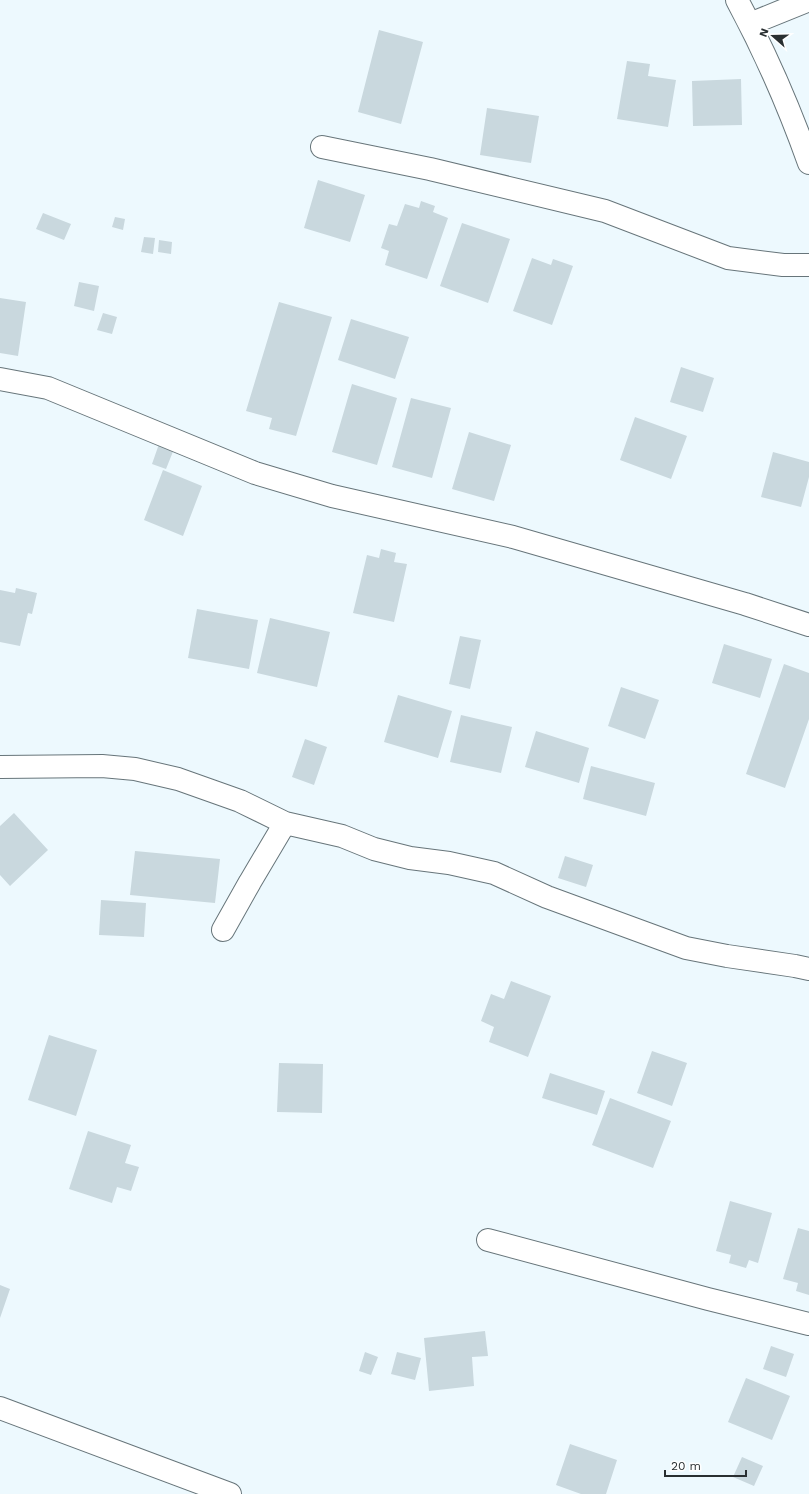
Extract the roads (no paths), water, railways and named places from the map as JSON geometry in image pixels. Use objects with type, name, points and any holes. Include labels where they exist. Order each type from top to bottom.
[{"type":"street","points":[[737,0],[750,24],[792,115],[809,163]]},
{"type":"street","points":[[750,24],[809,0]]},
{"type":"street","points":[[322,147],[430,170],[605,212],[728,258],[784,265],[809,265]]},
{"type":"street","points":[[0,379],[48,388],[255,473],[332,496],[513,537],[745,604],[809,625]]},
{"type":"street","points":[[0,767],[102,766],[135,768],[178,779],[233,799],[286,823],[342,836],[374,849],[410,858],[449,863],[494,873],[547,897],[686,948],[727,956],[795,966],[809,970]]},
{"type":"street","points":[[223,930],[286,823]]},
{"type":"street","points":[[488,1240],[708,1299],[809,1324]]},
{"type":"street","points":[[0,1408],[230,1494]]}]
